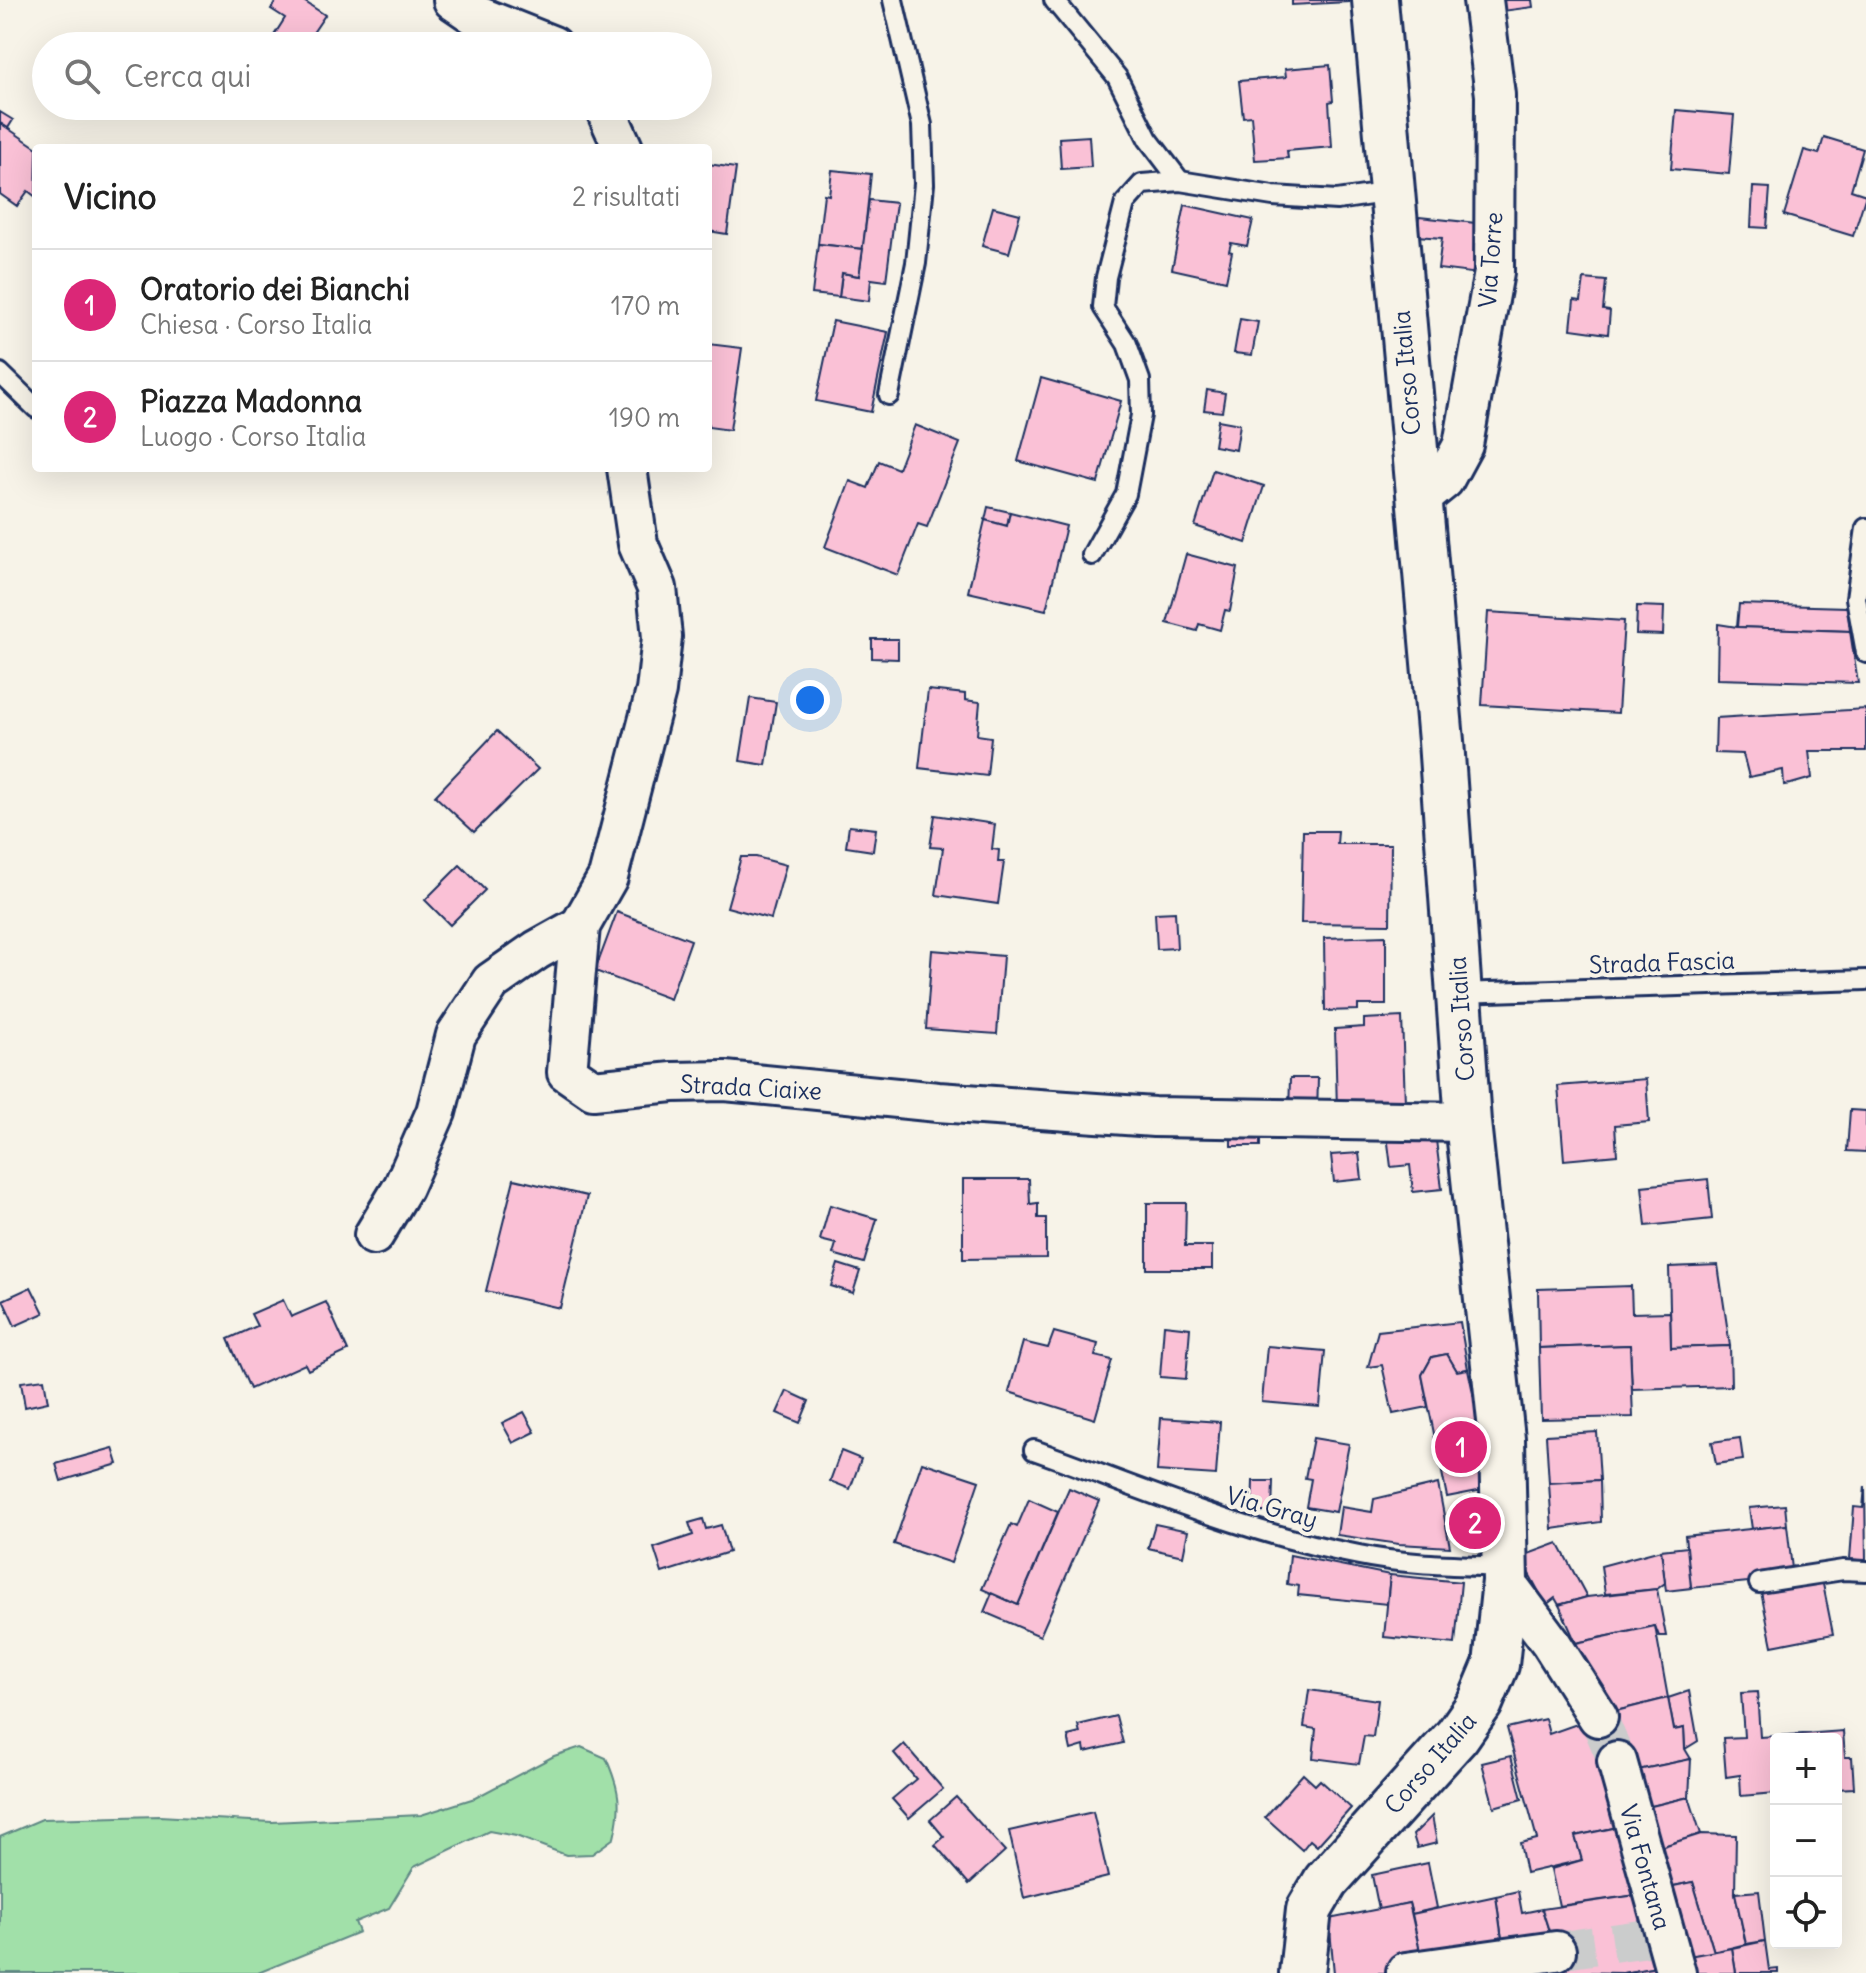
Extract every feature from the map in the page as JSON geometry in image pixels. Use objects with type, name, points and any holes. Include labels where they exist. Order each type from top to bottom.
[{"type":"main road","name":"Corso Italia","points":[[1302,1973],[1309,1910],[1326,1881],[1457,1736],[1480,1703],[1496,1665],[1505,1574],[1502,1439],[1468,1122],[1441,741],[1375,0]]},
{"type":"street","points":[[453,0],[475,15],[518,32]]},
{"type":"street","name":"Via Torre","points":[[1418,501],[1444,480],[1463,445],[1494,272],[1495,95],[1483,0]]},
{"type":"street","points":[[610,120],[621,144]]},
{"type":"street","name":"Strada Ciaixe","points":[[628,472],[638,544],[657,588],[662,637],[656,691],[608,877],[580,926],[567,1072],[593,1090],[673,1082],[725,1081],[938,1102],[1154,1117],[1468,1122]]},
{"type":"street","points":[[374,1235],[403,1187],[436,1112],[456,1035],[491,982],[537,950],[580,926]]},
{"type":"street","points":[[1505,1574],[1562,1639],[1598,1717]]},
{"type":"street","name":"Via Fontana","points":[[1617,1761],[1660,1936],[1676,1973]]},
{"type":"street","points":[[1406,1972],[1556,1951]]},
{"type":"lane","points":[[889,395],[916,263],[924,184],[922,125],[893,0]]},
{"type":"lane","points":[[1054,0],[1117,77],[1148,139],[1180,181]]},
{"type":"lane","points":[[1092,555],[1126,494],[1141,415],[1140,380],[1127,344],[1103,307],[1106,277],[1125,203],[1142,184],[1180,181],[1273,196],[1337,200],[1391,192]]},
{"type":"lane","points":[[0,373],[32,404]]},
{"type":"lane","points":[[1866,528],[1856,598],[1866,653]]},
{"type":"lane","name":"Strada Fascia","points":[[1459,993],[1866,980]]},
{"type":"lane","name":"Via Gray","points":[[1034,1450],[1237,1524],[1308,1543],[1361,1556],[1505,1574]]},
{"type":"lane","points":[[1759,1583],[1843,1570],[1866,1571]]},
{"type":"green space","points":[[581,1747],[606,1758],[618,1798],[614,1838],[592,1854],[566,1855],[516,1836],[489,1831],[414,1867],[389,1908],[355,1922],[359,1932],[258,1973],[0,1973],[0,1837],[42,1819],[159,1816],[272,1822],[421,1815],[475,1798],[554,1756]]},
{"type":"building","points":[[277,0],[302,0],[325,15],[313,32],[276,32],[285,18],[271,9]]},
{"type":"building","points":[[1292,0],[1348,0],[1348,2],[1292,5]]},
{"type":"building","points":[[1501,0],[1532,0],[1533,7],[1503,11]]},
{"type":"building","points":[[1330,65],[1332,147],[1287,151],[1288,158],[1255,160],[1251,116],[1243,117],[1239,81],[1286,77],[1285,69]]},
{"type":"building","points":[[1676,110],[1734,115],[1729,174],[1671,169]]},
{"type":"building","points":[[0,112],[13,120],[8,128],[0,123]]},
{"type":"building","points":[[0,123],[32,145],[32,194],[28,191],[17,206],[0,194]]},
{"type":"building","points":[[1089,136],[1091,167],[1061,169],[1059,138]]},
{"type":"building","points":[[1824,137],[1863,149],[1851,190],[1866,195],[1853,236],[1784,215],[1804,150],[1819,154]]},
{"type":"building","points":[[712,165],[736,168],[727,234],[712,232]]},
{"type":"building","points":[[832,170],[871,174],[863,249],[818,244],[824,194],[829,195]]},
{"type":"building","points":[[1753,187],[1770,188],[1767,228],[1751,227]]},
{"type":"building","points":[[869,200],[896,203],[886,281],[871,279],[869,301],[839,297],[842,273],[859,276]]},
{"type":"building","points":[[1185,205],[1253,220],[1247,246],[1231,243],[1226,281],[1172,269]]},
{"type":"building","points":[[993,207],[1020,214],[1009,253],[982,246]]},
{"type":"building","points":[[1419,217],[1485,224],[1479,274],[1438,269],[1442,238],[1417,236]]},
{"type":"building","points":[[818,244],[863,249],[859,276],[842,273],[839,297],[812,294]]},
{"type":"building","points":[[1584,279],[1606,281],[1603,310],[1610,311],[1608,334],[1571,329],[1574,300],[1581,301]]},
{"type":"building","points":[[1240,319],[1258,322],[1252,355],[1234,353]]},
{"type":"building","points":[[833,321],[888,332],[871,412],[816,401]]},
{"type":"building","points":[[712,344],[742,348],[730,430],[712,428]]},
{"type":"building","points":[[1041,378],[1121,401],[1098,483],[1018,461]]},
{"type":"building","points":[[1207,390],[1225,393],[1222,412],[1204,410]]},
{"type":"building","points":[[1218,420],[1240,424],[1236,450],[1214,446]]},
{"type":"building","points":[[915,425],[960,443],[927,527],[918,524],[898,575],[825,547],[850,481],[868,488],[879,461],[898,469]]},
{"type":"building","points":[[1213,470],[1264,486],[1246,543],[1195,526]]},
{"type":"building","points":[[988,507],[1010,512],[1007,526],[985,520]]},
{"type":"building","points":[[1010,512],[1066,526],[1046,610],[968,592],[985,520],[1007,526]]},
{"type":"building","points":[[1186,554],[1238,568],[1230,611],[1225,610],[1220,630],[1199,624],[1197,631],[1167,623]]},
{"type":"building","points":[[1739,604],[1847,607],[1850,631],[1737,627]]},
{"type":"building","points":[[1637,606],[1664,607],[1663,635],[1636,634]]},
{"type":"building","points":[[1488,612],[1624,621],[1618,713],[1482,705]]},
{"type":"building","points":[[1718,624],[1850,631],[1858,683],[1717,679]]},
{"type":"building","points":[[872,639],[898,639],[898,659],[872,658]]},
{"type":"building","points":[[928,690],[965,694],[965,700],[980,702],[977,735],[991,737],[987,776],[919,768]]},
{"type":"building","points":[[750,698],[776,702],[766,765],[740,761]]},
{"type":"building","points":[[1866,709],[1866,751],[1809,751],[1812,778],[1784,785],[1783,770],[1749,777],[1743,754],[1715,753],[1716,718]]},
{"type":"building","points":[[497,731],[538,769],[474,832],[435,796]]},
{"type":"building","points":[[935,815],[995,824],[992,849],[999,850],[998,862],[1004,862],[998,904],[936,895],[943,848],[930,847]]},
{"type":"building","points":[[849,826],[876,829],[873,851],[846,847]]},
{"type":"building","points":[[1303,831],[1338,831],[1337,844],[1391,844],[1390,924],[1301,923]]},
{"type":"building","points":[[741,857],[756,857],[786,865],[771,919],[727,907]]},
{"type":"building","points":[[460,865],[485,890],[450,925],[425,900]]},
{"type":"building","points":[[617,912],[691,940],[670,999],[595,971]]},
{"type":"building","points":[[1175,912],[1177,948],[1157,949],[1155,913]]},
{"type":"building","points":[[1386,936],[1386,1005],[1358,1005],[1358,1010],[1325,1011],[1324,938]]},
{"type":"building","points":[[932,950],[1003,956],[997,1034],[926,1029]]},
{"type":"building","points":[[1402,1017],[1405,1103],[1337,1111],[1335,1029],[1364,1027],[1364,1019]]},
{"type":"building","points":[[1290,1078],[1318,1078],[1317,1116],[1289,1115]]},
{"type":"building","points":[[1646,1079],[1649,1122],[1615,1125],[1617,1155],[1564,1160],[1558,1086]]},
{"type":"building","points":[[1850,1110],[1866,1111],[1866,1152],[1847,1151]]},
{"type":"building","points":[[1231,1127],[1260,1127],[1260,1146],[1231,1146]]},
{"type":"building","points":[[1387,1135],[1436,1140],[1442,1189],[1413,1192],[1410,1165],[1391,1167]]},
{"type":"building","points":[[1359,1153],[1362,1179],[1334,1182],[1331,1155]]},
{"type":"building","points":[[514,1179],[587,1196],[560,1308],[486,1291]]},
{"type":"building","points":[[963,1179],[1029,1179],[1030,1204],[1038,1203],[1038,1218],[1046,1218],[1046,1258],[963,1259]]},
{"type":"building","points":[[1708,1179],[1712,1219],[1646,1226],[1642,1186]]},
{"type":"building","points":[[1147,1203],[1186,1203],[1185,1246],[1212,1246],[1212,1269],[1147,1269]]},
{"type":"building","points":[[830,1205],[877,1219],[864,1263],[833,1254],[836,1244],[820,1240]]},
{"type":"building","points":[[838,1264],[860,1271],[853,1293],[831,1286]]},
{"type":"building","points":[[1718,1265],[1730,1346],[1671,1348],[1669,1267]]},
{"type":"building","points":[[1631,1286],[1632,1313],[1670,1312],[1671,1348],[1730,1346],[1731,1386],[1632,1389],[1630,1345],[1539,1348],[1538,1289]]},
{"type":"building","points":[[31,1287],[44,1313],[15,1326],[3,1300]]},
{"type":"building","points":[[283,1300],[291,1317],[326,1302],[348,1351],[308,1370],[305,1364],[250,1389],[228,1339],[257,1326],[251,1314]]},
{"type":"building","points":[[1460,1322],[1468,1369],[1457,1371],[1447,1354],[1432,1357],[1422,1375],[1428,1407],[1393,1414],[1382,1365],[1368,1367],[1378,1331]]},
{"type":"building","points":[[1164,1325],[1190,1328],[1186,1379],[1160,1377]]},
{"type":"building","points":[[1054,1332],[1098,1344],[1095,1356],[1112,1360],[1095,1419],[1009,1392],[1023,1342],[1048,1348]]},
{"type":"building","points":[[1630,1345],[1633,1417],[1541,1419],[1539,1348]]},
{"type":"building","points":[[1267,1346],[1325,1351],[1320,1407],[1262,1402]]},
{"type":"building","points":[[1447,1354],[1457,1371],[1468,1369],[1493,1488],[1447,1497],[1422,1375],[1432,1357]]},
{"type":"building","points":[[44,1379],[48,1402],[25,1407],[21,1382]]},
{"type":"building","points":[[787,1391],[809,1401],[800,1423],[777,1413]]},
{"type":"building","points":[[524,1412],[535,1432],[513,1443],[502,1423]]},
{"type":"building","points":[[1161,1418],[1220,1422],[1216,1475],[1157,1471]]},
{"type":"building","points":[[1597,1432],[1600,1480],[1549,1483],[1546,1435]]},
{"type":"building","points":[[1313,1438],[1349,1444],[1336,1512],[1306,1507],[1311,1479],[1305,1478]]},
{"type":"building","points":[[1740,1438],[1743,1460],[1716,1464],[1712,1442]]},
{"type":"building","points":[[113,1448],[118,1464],[61,1481],[56,1464]]},
{"type":"building","points":[[841,1451],[861,1459],[850,1489],[830,1481]]},
{"type":"building","points":[[922,1462],[979,1481],[951,1563],[894,1544]]},
{"type":"building","points":[[1600,1480],[1601,1522],[1552,1529],[1549,1483]]},
{"type":"building","points":[[1253,1481],[1273,1481],[1272,1512],[1252,1512]]},
{"type":"building","points":[[1438,1484],[1450,1547],[1399,1544],[1337,1535],[1341,1507],[1372,1512],[1374,1499]]},
{"type":"building","points":[[1865,1486],[1866,1561],[1850,1559],[1854,1507],[1863,1508]]},
{"type":"building","points":[[1069,1488],[1099,1501],[1040,1636],[984,1612],[992,1593],[1018,1605]]},
{"type":"building","points":[[1029,1499],[1058,1512],[1018,1605],[982,1589],[1011,1524],[1017,1527]]},
{"type":"building","points":[[1785,1505],[1787,1525],[1752,1529],[1749,1508]]},
{"type":"building","points":[[703,1519],[706,1529],[721,1525],[729,1552],[662,1573],[654,1548],[693,1535],[689,1523]]},
{"type":"building","points":[[1155,1524],[1188,1531],[1183,1556],[1148,1548]]},
{"type":"building","points":[[1787,1525],[1792,1569],[1760,1572],[1748,1582],[1691,1588],[1685,1536]]},
{"type":"building","points":[[1558,1543],[1587,1597],[1559,1605],[1555,1598],[1546,1605],[1520,1557]]},
{"type":"building","points":[[1687,1547],[1691,1588],[1666,1591],[1661,1550]]},
{"type":"building","points":[[1661,1550],[1665,1583],[1657,1589],[1605,1594],[1601,1566]]},
{"type":"building","points":[[1290,1555],[1390,1575],[1387,1604],[1298,1595],[1299,1586],[1287,1584]]},
{"type":"building","points":[[1390,1575],[1461,1582],[1455,1644],[1384,1637]]},
{"type":"building","points":[[1822,1579],[1833,1634],[1772,1646],[1761,1592]]},
{"type":"building","points":[[1657,1589],[1666,1636],[1659,1636],[1655,1626],[1576,1643],[1559,1605],[1587,1597]]},
{"type":"building","points":[[1655,1626],[1668,1698],[1608,1713],[1576,1643]]},
{"type":"building","points":[[1309,1690],[1378,1700],[1373,1737],[1364,1736],[1359,1764],[1313,1758],[1316,1729],[1304,1727]]},
{"type":"building","points":[[1689,1691],[1698,1741],[1685,1749],[1684,1728],[1674,1730],[1668,1698]]},
{"type":"building","points":[[1757,1692],[1760,1737],[1770,1736],[1770,1794],[1741,1796],[1740,1775],[1726,1777],[1723,1738],[1744,1737],[1741,1693]]},
{"type":"building","points":[[1668,1698],[1674,1730],[1684,1728],[1685,1749],[1691,1759],[1633,1771],[1623,1826],[1575,1836],[1582,1860],[1526,1873],[1520,1843],[1537,1839],[1507,1728],[1545,1719],[1549,1734],[1608,1713]]},
{"type":"building","points":[[1116,1716],[1123,1743],[1085,1752],[1084,1746],[1071,1750],[1068,1736],[1080,1733],[1078,1725]]},
{"type":"building","points":[[1843,1731],[1845,1757],[1852,1757],[1854,1788],[1842,1789],[1842,1733],[1816,1733]]},
{"type":"building","points":[[904,1744],[943,1789],[909,1818],[892,1799],[916,1779],[894,1753]]},
{"type":"building","points":[[1511,1756],[1522,1799],[1494,1807],[1482,1763]]},
{"type":"building","points":[[1691,1759],[1689,1797],[1643,1808],[1633,1771]]},
{"type":"building","points":[[1303,1774],[1315,1785],[1320,1780],[1351,1808],[1317,1846],[1310,1840],[1302,1850],[1265,1817]]},
{"type":"building","points":[[956,1797],[1005,1851],[969,1884],[935,1845],[944,1837],[930,1820]]},
{"type":"building","points":[[1689,1797],[1701,1834],[1654,1849],[1643,1808]]},
{"type":"building","points":[[1093,1812],[1108,1877],[1024,1898],[1009,1831]]},
{"type":"building","points":[[1432,1816],[1437,1843],[1417,1848],[1413,1835]]},
{"type":"building","points":[[1623,1826],[1643,1894],[1559,1906],[1551,1869],[1582,1860],[1575,1836]]},
{"type":"building","points":[[1701,1834],[1736,1835],[1735,1893],[1746,1944],[1714,1952],[1693,1882],[1664,1888],[1654,1849]]},
{"type":"building","points":[[1428,1863],[1437,1908],[1412,1914],[1409,1903],[1379,1910],[1372,1875]]},
{"type":"building","points":[[1693,1882],[1714,1952],[1689,1956],[1664,1888]]},
{"type":"building","points":[[1518,1891],[1522,1913],[1542,1909],[1552,1941],[1504,1954],[1496,1896]]},
{"type":"building","points":[[1759,1891],[1765,1941],[1746,1944],[1735,1893]]},
{"type":"building","points":[[1643,1894],[1663,1966],[1623,1973],[1562,1972],[1542,1909]]},
{"type":"building","points":[[1496,1896],[1504,1954],[1423,1965],[1412,1914]]},
{"type":"building","points":[[1409,1903],[1423,1965],[1392,1973],[1334,1973],[1329,1919]]},
{"type":"building","points":[[1765,1941],[1769,1970],[1778,1969],[1778,1973],[1736,1973],[1732,1948]]},
{"type":"building","points":[[1732,1948],[1736,1973],[1692,1973],[1689,1956]]},
{"type":"building","points":[[1663,1966],[1665,1973],[1623,1973]]},
{"type":"tunnel","points":[[1598,1717],[1617,1761]]},
{"type":"tunnel","points":[[1556,1951],[1655,1937]]},
{"type":"place","name":"Oratorio dei Bianchi","points":[[1461,1447]]},
{"type":"place","name":"Piazza Madonna","points":[[1475,1523]]}]
